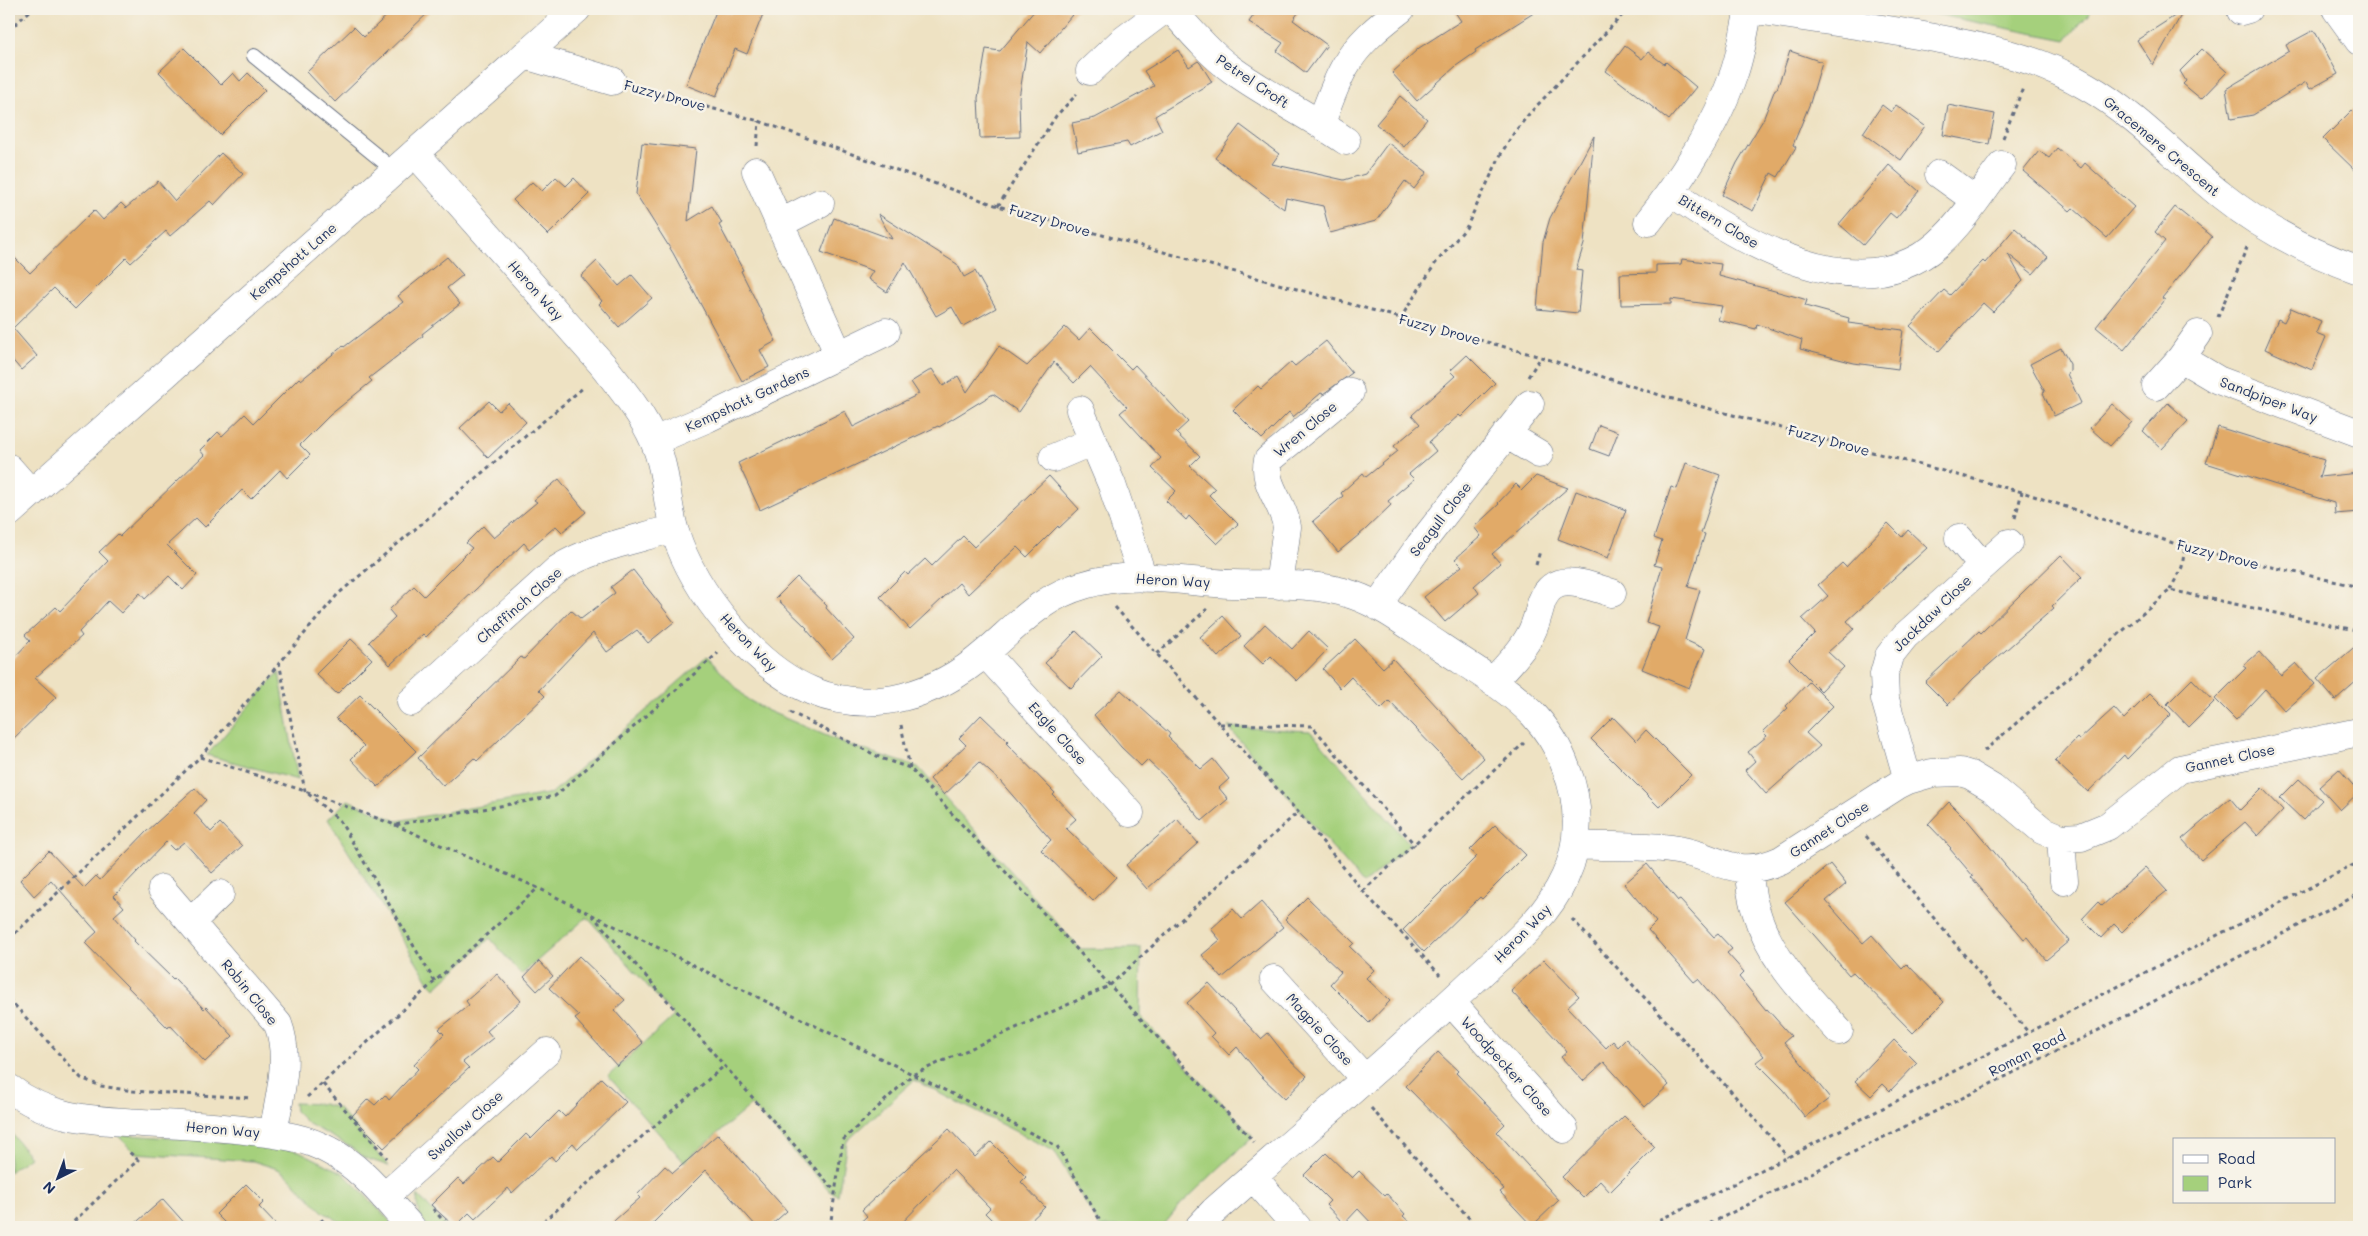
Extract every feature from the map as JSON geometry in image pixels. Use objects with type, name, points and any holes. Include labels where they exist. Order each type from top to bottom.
[{"type":"street","name":"Kempshott Lane","points":[[9,513],[577,9]]},
{"type":"street","points":[[1090,71],[1121,42],[1165,9]]},
{"type":"street","name":"Petrel Croft","points":[[1171,9],[1203,44],[1230,68],[1266,93],[1321,123],[1346,141]]},
{"type":"street","points":[[1321,123],[1337,82],[1353,54],[1365,40],[1400,9]]},
{"type":"street","name":"Bittern Close","points":[[1648,222],[1672,192],[1727,93],[1740,55],[1749,9]]},
{"type":"street","name":"Gracemere Crescent","points":[[1749,9],[1907,33],[1994,50],[2033,60],[2068,76],[2106,98],[2130,116],[2221,195],[2258,221],[2319,254],[2359,270]]},
{"type":"street","points":[[2336,9],[2359,41]]},
{"type":"street","name":"Fuzzy Drove","points":[[525,55],[612,81]]},
{"type":"street","name":"Heron Way","points":[[415,154],[602,364],[633,405],[654,441],[662,465],[674,528],[685,559],[695,577],[738,634],[776,671],[809,690],[843,700],[879,702],[896,699],[940,684],[962,671],[1045,601],[1059,593],[1093,582],[1120,578],[1143,578],[1279,585],[1341,592],[1377,606],[1493,682],[1521,703],[1543,726],[1561,754],[1572,782],[1577,815],[1576,845],[1567,874],[1552,901],[1526,933],[1199,1227]]},
{"type":"street","name":"Bittern Close","points":[[1672,192],[1718,224],[1763,248],[1809,264],[1855,272],[1894,269],[1924,254],[1951,231],[2002,165]]},
{"type":"street","points":[[756,172],[840,355]]},
{"type":"street","points":[[1939,174],[1975,200]]},
{"type":"street","points":[[779,224],[820,203]]},
{"type":"street","name":"Kempshott Gardens","points":[[654,441],[716,414],[886,332]]},
{"type":"street","points":[[2156,386],[2181,358],[2198,334]]},
{"type":"street","name":"Sandpiper Way","points":[[2181,358],[2218,380],[2359,433]]},
{"type":"street","name":"Wren Close","points":[[1279,585],[1287,527],[1286,518],[1269,483],[1266,467],[1268,460],[1350,392]]},
{"type":"street","name":"Seagull Close","points":[[1377,606],[1414,552],[1530,404]]},
{"type":"street","points":[[1080,410],[1112,484],[1143,578]]},
{"type":"street","points":[[1506,434],[1539,454]]},
{"type":"street","points":[[1053,458],[1093,441]]},
{"type":"street","points":[[9,468],[31,493]]},
{"type":"street","name":"Chaffinch Close","points":[[411,702],[558,570],[576,559],[597,550],[674,528]]},
{"type":"street","name":"Jackdaw Close","points":[[1959,538],[1982,565]]},
{"type":"street","name":"Jackdaw Close","points":[[1908,780],[1887,707],[1884,684],[1885,665],[1894,647],[1905,636],[1982,565],[2009,543]]},
{"type":"street","points":[[1493,682],[1530,636],[1543,600],[1557,583],[1565,581],[1579,583],[1612,593]]},
{"type":"street","name":"Eagle Close","points":[[985,653],[1130,813]]},
{"type":"street","name":"Gannet Close","points":[[1576,845],[1673,849],[1700,855],[1729,867],[1748,870],[1760,868],[1781,860],[1908,780],[1932,773],[1960,772],[1982,781],[2038,828],[2061,838],[2081,837],[2101,831],[2171,774],[2189,765],[2359,732]]},
{"type":"street","points":[[2061,838],[2064,881]]},
{"type":"street","points":[[1748,870],[1754,906],[1772,950],[1797,984],[1839,1032]]},
{"type":"street","name":"Robin Close","points":[[162,889],[278,1024],[282,1036],[283,1062],[273,1133]]},
{"type":"street","points":[[191,922],[220,894]]},
{"type":"street","name":"Magpie Close","points":[[1274,979],[1360,1084]]},
{"type":"street","name":"Woodpecker Close","points":[[1451,1002],[1564,1130]]},
{"type":"street","name":"Swallow Close","points":[[384,1197],[547,1052]]},
{"type":"street","name":"Heron Way","points":[[9,1088],[30,1102],[58,1114],[101,1121],[227,1127],[273,1133],[310,1141],[329,1150],[357,1169],[411,1227]]},
{"type":"street","points":[[1262,1169],[1297,1227]]},
{"type":"lane","points":[[254,56],[395,171]]},
{"type":"path","points":[[9,30],[32,9]]},
{"type":"path","points":[[1400,319],[1435,264],[1466,228],[1502,152],[1514,133],[1529,114],[1628,9]]},
{"type":"path","points":[[998,206],[1056,116],[1075,96],[1093,84],[1090,71]]},
{"type":"path","name":"Fuzzy Drove","points":[[612,81],[759,121],[998,206],[1541,357],[1670,398],[2022,492],[2185,547],[2359,586]]},
{"type":"path","points":[[2002,165],[1999,148],[2023,88]]},
{"type":"path","points":[[2198,334],[2213,329],[2258,221]]},
{"type":"path","points":[[9,939],[200,757],[338,594],[584,387]]},
{"type":"path","points":[[1960,772],[2170,590],[2182,567],[2185,547]]},
{"type":"path","points":[[1093,582],[1441,976],[1447,970]]},
{"type":"path","points":[[1157,654],[1234,584]]},
{"type":"path","points":[[2170,590],[2359,631]]},
{"type":"path","points":[[395,825],[555,796],[738,634]]},
{"type":"path","points":[[718,653],[725,659]]},
{"type":"path","points":[[279,662],[305,791],[340,820],[435,982]]},
{"type":"path","points":[[896,699],[910,768]]},
{"type":"path","points":[[787,711],[883,758],[910,768],[1109,986],[1262,1169]]},
{"type":"path","points":[[1220,724],[1312,726],[1415,844]]},
{"type":"path","points":[[1364,891],[1543,726]]},
{"type":"path","points":[[200,757],[305,791],[395,825],[538,888],[1057,1146],[1104,1227]]},
{"type":"path","points":[[830,1227],[842,1140],[912,1075],[1109,986],[1298,812]]},
{"type":"path","points":[[1849,816],[2028,1032]]},
{"type":"path","points":[[1645,1227],[1788,1157],[2359,862]]},
{"type":"path","name":"Roman Road","points":[[1703,1227],[2105,1026],[2359,894]]},
{"type":"path","points":[[1552,901],[1574,921],[1727,1087],[1788,1157]]},
{"type":"path","points":[[590,913],[834,1191]]},
{"type":"path","points":[[538,1227],[724,1066]]},
{"type":"path","points":[[323,1084],[450,1227]]},
{"type":"path","points":[[1360,1084],[1477,1227]]},
{"type":"path","points":[[68,1227],[138,1160],[101,1121]]},
{"type":"path","points":[[314,1227],[324,1219]]},
{"type":"shaded area","points":[[9,9],[31,9],[9,29]]},
{"type":"green space","points":[[1909,9],[2093,9],[2066,40]]},
{"type":"green space","points":[[707,657],[747,699],[766,710],[848,745],[918,767],[1080,949],[1141,948],[1140,1016],[1253,1136],[1181,1204],[1162,1227],[1100,1227],[1054,1151],[914,1080],[847,1141],[838,1195],[831,1192],[751,1105],[684,1162],[608,1076],[674,1016],[587,917],[521,975],[490,938],[435,988],[429,982],[328,819],[348,800],[397,821],[552,793]]},
{"type":"green space","points":[[279,672],[298,780],[207,755]]},
{"type":"green space","points":[[1228,727],[1310,731],[1410,844],[1364,884]]},
{"type":"green space","points":[[294,1103],[323,1104],[338,1108],[389,1166],[365,1158],[349,1146],[307,1123],[295,1111]]},
{"type":"green space","points":[[9,1130],[30,1157],[9,1172]]},
{"type":"green space","points":[[116,1134],[266,1145],[299,1151],[343,1173],[396,1227],[349,1227],[323,1212],[288,1176],[278,1169],[253,1161],[136,1153]]},
{"type":"green space","points":[[418,1195],[447,1227],[428,1227],[419,1212],[417,1204]]},
{"type":"building","points":[[394,9],[432,9],[335,102],[307,72],[354,27],[364,37]]},
{"type":"building","points":[[717,9],[730,14],[734,9],[765,9],[747,54],[735,49],[716,97],[686,85]]},
{"type":"building","points":[[1036,9],[1077,9],[1040,53],[1028,42],[1019,98],[1020,137],[980,138],[978,98],[986,49],[1000,51]]},
{"type":"building","points":[[1258,9],[1301,9],[1293,20],[1327,45],[1306,73],[1277,51],[1283,43],[1249,22]]},
{"type":"building","points":[[1453,9],[1540,9],[1475,50],[1476,52],[1456,66],[1417,101],[1392,73],[1419,48],[1461,21]]},
{"type":"building","points":[[2184,10],[2153,65],[2137,40]]},
{"type":"building","points":[[2314,30],[2338,74],[2310,89],[2306,82],[2253,115],[2231,119],[2226,89],[2289,51],[2286,45]]},
{"type":"building","points":[[1625,46],[1642,59],[1648,52],[1664,64],[1666,62],[1696,87],[1669,120],[1606,71]]},
{"type":"building","points":[[184,48],[221,85],[233,73],[240,81],[248,73],[265,90],[220,135],[159,72]]},
{"type":"building","points":[[2202,49],[2227,72],[2201,99],[2183,84],[2186,81],[2180,71]]},
{"type":"building","points":[[1178,50],[1189,67],[1198,61],[1212,82],[1155,116],[1162,130],[1130,147],[1127,142],[1078,152],[1072,123],[1095,118],[1154,86],[1144,71]]},
{"type":"building","points":[[1790,51],[1822,62],[1810,103],[1793,145],[1796,147],[1778,177],[1771,173],[1753,211],[1722,195],[1737,163],[1763,120],[1775,89],[1777,89]]},
{"type":"building","points":[[1400,96],[1427,119],[1404,147],[1376,124]]},
{"type":"building","points":[[2359,103],[2359,174],[2323,139]]},
{"type":"building","points":[[1882,105],[1891,112],[1896,105],[1925,126],[1901,160],[1863,133]]},
{"type":"building","points":[[1948,105],[1995,114],[1989,144],[1943,135]]},
{"type":"building","points":[[1240,125],[1279,154],[1272,164],[1344,180],[1365,174],[1388,143],[1427,172],[1414,189],[1405,181],[1376,221],[1330,233],[1323,206],[1286,198],[1284,209],[1215,158]]},
{"type":"building","points":[[1594,136],[1584,244],[1576,270],[1582,271],[1578,313],[1537,309],[1543,242],[1550,218]]},
{"type":"building","points":[[642,143],[696,149],[688,221],[712,206],[722,223],[719,225],[743,270],[741,271],[776,341],[760,350],[769,367],[742,381],[673,253],[636,194]]},
{"type":"building","points":[[2057,148],[2081,168],[2085,163],[2134,207],[2107,238],[2073,208],[2070,211],[2023,171],[2039,151],[2049,158]]},
{"type":"building","points":[[221,153],[243,174],[214,205],[210,201],[170,236],[166,231],[131,263],[126,258],[75,309],[54,288],[13,328],[37,356],[21,370],[9,356],[9,252],[30,273],[94,210],[103,220],[121,203],[126,208],[158,181],[175,201]]},
{"type":"building","points":[[1889,165],[1919,191],[1896,218],[1890,213],[1863,245],[1839,224]]},
{"type":"building","points":[[556,177],[566,186],[574,178],[589,194],[548,235],[513,200],[532,182],[542,191]]},
{"type":"building","points":[[2175,207],[2212,237],[2162,298],[2165,300],[2124,350],[2096,327],[2165,241],[2155,232]]},
{"type":"building","points":[[878,214],[957,264],[964,277],[975,271],[996,308],[963,326],[952,307],[936,316],[905,262],[887,292],[868,279],[873,271],[821,252],[834,218],[892,239]]},
{"type":"building","points":[[2015,228],[2048,257],[2033,274],[2008,254],[2023,281],[1993,312],[1983,303],[1938,352],[1910,326],[1944,290],[1950,295],[1983,261],[1985,263]]},
{"type":"building","points":[[447,257],[463,275],[447,288],[460,304],[369,378],[372,381],[330,415],[300,445],[310,455],[287,478],[280,470],[251,499],[242,490],[205,527],[196,518],[167,545],[197,575],[183,590],[169,576],[145,599],[140,593],[121,613],[108,601],[79,632],[82,636],[35,678],[56,697],[9,743],[9,663],[30,641],[25,635],[56,607],[60,611],[108,561],[99,552],[118,534],[120,536],[204,455],[200,450],[218,432],[222,436],[245,414],[254,423],[299,378],[301,380],[403,302],[398,296]]},
{"type":"building","points":[[1682,259],[1721,264],[1719,276],[1807,300],[1805,306],[1849,318],[1848,323],[1903,330],[1898,369],[1854,363],[1800,349],[1802,340],[1757,324],[1756,329],[1718,320],[1722,306],[1671,299],[1671,304],[1621,305],[1620,274],[1656,273],[1656,265],[1681,264]]},
{"type":"building","points":[[597,261],[619,286],[632,275],[652,298],[619,327],[599,304],[602,301],[581,276]]},
{"type":"building","points":[[2291,308],[2321,321],[2316,333],[2326,337],[2312,370],[2265,349],[2278,319],[2284,322]]},
{"type":"building","points":[[1065,327],[1079,340],[1090,328],[1131,369],[1135,365],[1188,422],[1176,433],[1200,456],[1190,466],[1215,489],[1209,495],[1238,524],[1217,544],[1189,516],[1186,520],[1166,501],[1176,491],[1152,468],[1161,458],[1120,413],[1127,407],[1090,367],[1074,383],[1054,362],[1019,412],[993,394],[939,427],[760,510],[738,463],[845,411],[853,427],[919,394],[911,382],[932,369],[943,386],[958,376],[967,392],[999,346],[1027,366]]},
{"type":"building","points":[[1326,341],[1352,373],[1323,394],[1321,393],[1293,417],[1289,412],[1262,439],[1233,410],[1258,386],[1261,389],[1291,362],[1295,366]]},
{"type":"building","points":[[2061,348],[2070,364],[2070,372],[2067,374],[2081,403],[2054,416],[2043,393],[2045,392],[2030,364]]},
{"type":"building","points":[[1467,355],[1495,383],[1461,417],[1459,415],[1429,442],[1436,451],[1409,474],[1414,479],[1388,501],[1391,505],[1365,530],[1338,552],[1313,521],[1343,496],[1341,493],[1363,473],[1366,477],[1398,451],[1394,446],[1420,424],[1412,415],[1455,376],[1450,371]]},
{"type":"building","points":[[489,401],[499,411],[508,403],[526,422],[488,458],[460,428]]},
{"type":"building","points":[[2168,403],[2188,421],[2162,449],[2143,431]]},
{"type":"building","points":[[2112,404],[2132,422],[2110,446],[2090,428]]},
{"type":"building","points":[[1599,425],[1618,432],[1609,456],[1590,449]]},
{"type":"building","points":[[2218,427],[2324,460],[2319,477],[2359,473],[2359,512],[2335,514],[2334,503],[2206,463]]},
{"type":"building","points":[[1686,463],[1720,475],[1701,533],[1705,534],[1688,587],[1700,590],[1685,640],[1705,649],[1689,688],[1642,669],[1659,627],[1646,623],[1662,567],[1654,565],[1662,541],[1654,538],[1671,487],[1677,489]]},
{"type":"building","points":[[1049,476],[1079,509],[1059,528],[1058,526],[1027,557],[1017,547],[968,594],[959,583],[910,629],[880,597],[905,572],[908,575],[925,559],[932,566],[963,536],[974,547]]},
{"type":"building","points":[[1536,476],[1568,488],[1492,554],[1500,563],[1474,586],[1479,593],[1445,622],[1424,597],[1462,566],[1455,559],[1481,536],[1474,527],[1499,504],[1516,484],[1522,490]]},
{"type":"building","points":[[559,479],[586,512],[562,532],[556,526],[529,549],[524,543],[426,637],[423,634],[390,665],[369,642],[395,617],[389,610],[414,586],[424,596],[472,548],[466,543],[483,526],[494,538],[537,502],[534,500]]},
{"type":"building","points":[[1576,491],[1626,510],[1608,558],[1558,539]]},
{"type":"building","points":[[1888,523],[1902,537],[1908,530],[1927,548],[1847,621],[1854,629],[1828,652],[1844,667],[1821,691],[1789,659],[1815,633],[1802,619],[1828,596],[1818,585],[1842,563],[1846,567]]},
{"type":"building","points":[[2061,555],[2082,577],[2052,606],[2054,608],[1974,678],[1948,705],[1925,682],[1979,631],[1981,633]]},
{"type":"building","points":[[633,570],[674,622],[648,643],[637,630],[607,652],[593,633],[539,690],[545,696],[477,761],[474,758],[443,786],[418,758],[521,657],[524,659],[571,610],[581,619],[615,593],[611,587]]},
{"type":"building","points":[[797,577],[827,606],[826,608],[854,639],[832,659],[807,628],[776,598]]},
{"type":"building","points":[[1223,616],[1241,636],[1218,657],[1200,637]]},
{"type":"building","points":[[1265,624],[1292,649],[1309,631],[1328,649],[1297,681],[1271,656],[1263,664],[1244,646]]},
{"type":"building","points":[[1076,631],[1102,656],[1071,688],[1045,663]]},
{"type":"building","points":[[351,639],[372,659],[337,694],[316,674]]},
{"type":"building","points":[[1355,639],[1383,668],[1393,659],[1484,758],[1463,778],[1389,701],[1381,709],[1351,677],[1340,688],[1323,669]]},
{"type":"building","points":[[2359,643],[2359,679],[2335,700],[2317,679]]},
{"type":"building","points":[[2259,652],[2281,676],[2296,663],[2315,684],[2285,711],[2265,689],[2236,720],[2215,699],[2246,668],[2243,666]]},
{"type":"building","points":[[2192,679],[2214,702],[2189,727],[2167,704]]},
{"type":"building","points":[[1809,682],[1833,706],[1806,733],[1820,746],[1766,794],[1745,770],[1755,761],[1748,752],[1767,736],[1763,732],[1788,708],[1786,706]]},
{"type":"building","points":[[1121,690],[1170,734],[1168,737],[1201,769],[1213,759],[1229,779],[1219,788],[1228,799],[1202,821],[1167,779],[1147,760],[1141,766],[1121,747],[1094,715]]},
{"type":"building","points":[[2150,693],[2171,714],[2127,759],[2124,755],[2088,792],[2055,761],[2077,738],[2079,740],[2114,708],[2124,719]]},
{"type":"building","points":[[360,695],[416,751],[378,787],[351,759],[364,746],[336,718]]},
{"type":"building","points":[[981,715],[1008,741],[1006,743],[1055,793],[1053,795],[1076,819],[1066,828],[1116,877],[1093,901],[1041,850],[1051,840],[1000,781],[979,762],[944,795],[930,779],[966,745],[959,738]]},
{"type":"building","points":[[1613,717],[1636,741],[1646,730],[1691,775],[1659,807],[1591,739]]},
{"type":"building","points":[[2339,769],[2359,792],[2340,810],[2319,787]]},
{"type":"building","points":[[2299,779],[2322,800],[2303,820],[2280,798]]},
{"type":"building","points":[[195,788],[206,800],[194,813],[211,832],[220,823],[242,846],[212,873],[184,842],[174,850],[166,842],[114,896],[124,907],[114,916],[134,941],[204,1009],[206,1007],[233,1036],[205,1062],[170,1025],[168,1028],[85,943],[97,932],[51,880],[34,896],[20,880],[49,851],[84,888],[96,876],[100,880],[146,832]]},
{"type":"building","points":[[2262,788],[2283,810],[2258,836],[2245,822],[2201,860],[2182,839],[2230,798],[2240,810]]},
{"type":"building","points":[[1949,802],[1968,821],[2069,941],[2046,960],[2027,937],[2024,939],[1971,877],[1973,876],[1951,848],[1928,824]]},
{"type":"building","points":[[1177,819],[1198,843],[1147,889],[1126,865]]},
{"type":"building","points":[[1495,825],[1526,855],[1482,899],[1480,897],[1424,952],[1403,930],[1477,856],[1470,850]]},
{"type":"building","points":[[1647,864],[1678,901],[1680,900],[1714,937],[1718,934],[1732,949],[1727,953],[1744,972],[1739,977],[1766,1010],[1791,1036],[1784,1042],[1830,1098],[1805,1117],[1784,1090],[1756,1062],[1764,1056],[1698,979],[1694,982],[1648,930],[1656,922],[1624,884]]},
{"type":"building","points":[[1830,864],[1846,884],[1826,901],[1863,943],[1872,935],[1902,969],[1907,964],[1944,1002],[1913,1033],[1853,972],[1849,975],[1785,902]]},
{"type":"building","points":[[2145,867],[2167,891],[2147,907],[2122,932],[2114,924],[2101,938],[2082,919],[2098,902],[2102,906]]},
{"type":"building","points":[[1307,897],[1354,943],[1350,947],[1374,970],[1366,978],[1390,1001],[1369,1023],[1330,984],[1341,972],[1285,919]]},
{"type":"building","points":[[1261,902],[1283,927],[1222,978],[1202,955],[1220,940],[1211,929],[1233,909],[1242,919]]},
{"type":"building","points":[[579,956],[625,1000],[614,1010],[643,1043],[617,1066],[575,1019],[579,1016],[549,988]]},
{"type":"building","points":[[1544,960],[1579,996],[1567,1007],[1606,1048],[1613,1041],[1618,1047],[1626,1039],[1669,1085],[1645,1107],[1604,1062],[1583,1081],[1561,1057],[1567,1052],[1511,991]]},
{"type":"building","points":[[539,961],[553,976],[537,991],[524,977]]},
{"type":"building","points":[[497,974],[521,1001],[487,1031],[493,1038],[463,1062],[469,1068],[384,1148],[352,1116],[368,1099],[375,1105],[385,1095],[389,1100],[418,1069],[414,1065],[444,1034],[439,1029],[469,1005],[466,1001]]},
{"type":"building","points":[[1209,983],[1261,1039],[1268,1033],[1287,1057],[1307,1076],[1285,1099],[1259,1074],[1237,1047],[1229,1055],[1211,1036],[1214,1033],[1187,1003]]},
{"type":"building","points":[[1894,1040],[1917,1063],[1890,1091],[1883,1084],[1871,1096],[1855,1081]]},
{"type":"building","points":[[1438,1052],[1458,1071],[1456,1073],[1505,1124],[1497,1132],[1559,1200],[1532,1226],[1500,1192],[1504,1189],[1479,1160],[1406,1086]]},
{"type":"building","points":[[601,1078],[626,1102],[578,1149],[573,1143],[555,1161],[551,1156],[512,1193],[508,1188],[475,1219],[469,1213],[455,1227],[431,1205],[458,1178],[464,1184],[493,1157],[498,1162],[526,1134],[531,1139],[559,1111],[565,1117]]},
{"type":"building","points":[[1624,1116],[1655,1147],[1610,1192],[1600,1181],[1583,1198],[1562,1177]]},
{"type":"building","points":[[949,1129],[975,1157],[991,1142],[1026,1177],[1021,1182],[1045,1207],[1024,1227],[999,1227],[985,1213],[990,1208],[953,1170],[898,1227],[855,1227],[867,1216],[862,1210]]},
{"type":"building","points":[[718,1134],[787,1211],[769,1227],[757,1227],[706,1170],[649,1227],[607,1227],[640,1198],[637,1195],[665,1166],[673,1173]]},
{"type":"building","points":[[1326,1153],[1352,1178],[1359,1171],[1385,1196],[1387,1194],[1405,1214],[1403,1216],[1415,1227],[1375,1227],[1358,1209],[1344,1224],[1326,1205],[1330,1201],[1304,1175]]},
{"type":"building","points":[[246,1184],[264,1202],[259,1207],[278,1227],[229,1227],[216,1214]]},
{"type":"building","points":[[163,1199],[188,1227],[131,1227]]}]
